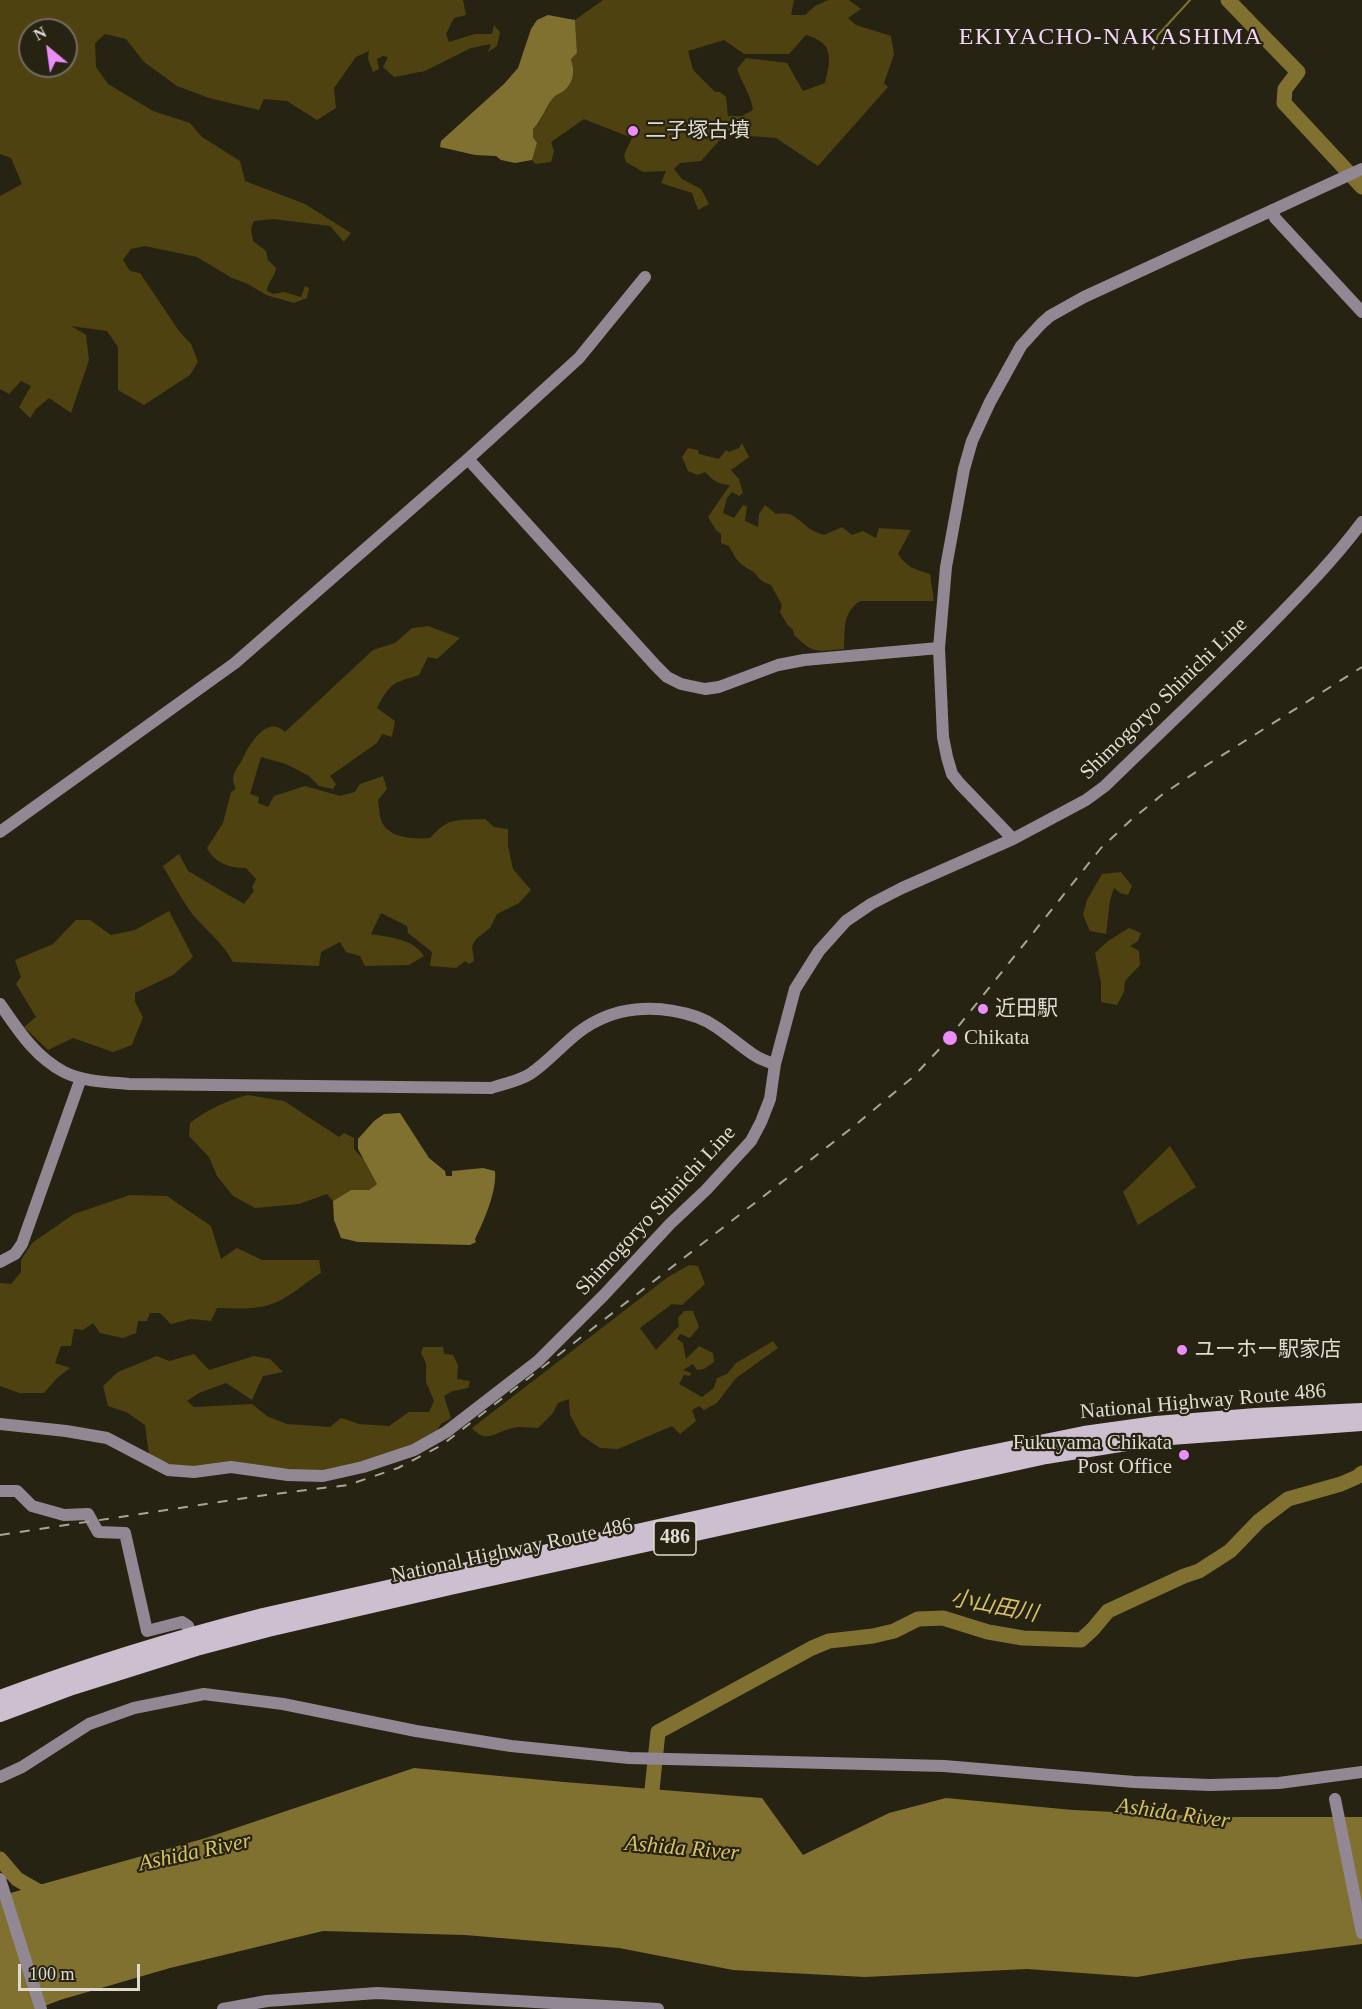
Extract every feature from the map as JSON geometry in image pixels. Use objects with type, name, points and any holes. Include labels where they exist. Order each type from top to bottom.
[{"type":"highway","name":"National Highway Route 486","points":[[0,1714],[194,1641],[274,1614],[966,1458],[1062,1438],[1156,1424],[1362,1411]]},
{"type":"highway","name":"National Highway Route 486","points":[[0,1698],[66,1673],[194,1641],[268,1629],[1083,1449],[1157,1438],[1362,1423]]},
{"type":"street","points":[[1012,839],[952,774],[943,737],[939,648],[946,567],[964,469],[972,441],[990,402],[1021,346],[1050,316],[1084,297],[1362,169]]},
{"type":"street","points":[[1272,210],[1275,219],[1362,312]]},
{"type":"street","points":[[0,832],[235,663],[468,459],[579,358],[645,277]]},
{"type":"street","points":[[468,459],[656,666],[668,677],[681,684],[705,689],[719,687],[778,665],[795,662],[939,648]]},
{"type":"street","name":"Shimogoryo Shinichi Line","points":[[0,1424],[106,1438],[168,1470],[194,1472],[231,1467],[288,1475],[323,1476],[363,1467],[414,1450],[446,1432],[538,1361],[670,1224],[719,1177],[751,1141],[770,1099],[775,1064],[795,989],[819,951],[846,921],[871,904],[902,888],[1012,839],[1086,800],[1105,786],[1228,668],[1307,587],[1342,550],[1362,522]]},
{"type":"street","points":[[0,1004],[27,1042],[65,1072],[81,1078],[129,1084],[491,1088],[528,1075],[596,1020],[615,1013],[647,1008],[673,1010],[699,1018],[728,1034],[755,1056],[775,1064]]},
{"type":"street","points":[[0,1262],[15,1254],[22,1244],[81,1078]]},
{"type":"street","points":[[0,1491],[17,1491],[32,1506],[64,1515],[88,1514],[98,1532],[125,1533],[147,1631],[182,1622],[188,1626],[194,1641]]},
{"type":"street","points":[[0,1776],[22,1767],[88,1724],[134,1708],[204,1694],[283,1704],[416,1731],[500,1744],[629,1758],[944,1766],[1134,1782],[1210,1785],[1279,1783],[1362,1772]]},
{"type":"street","points":[[1335,1799],[1362,1933]]},
{"type":"street","points":[[0,1879],[41,2009]]},
{"type":"street","points":[[223,2009],[267,2001],[377,1993],[658,2009]]},
{"type":"shaded area","points":[[0,0],[463,0],[466,15],[454,18],[446,34],[449,42],[475,34],[492,34],[494,25],[500,32],[497,46],[488,52],[491,44],[471,48],[425,71],[394,77],[383,67],[388,57],[383,56],[377,59],[379,69],[373,72],[368,59],[369,51],[356,57],[334,88],[336,108],[317,120],[287,101],[264,99],[259,110],[209,98],[177,86],[144,62],[126,39],[105,34],[95,43],[96,67],[108,84],[153,111],[190,123],[202,137],[240,161],[245,181],[305,204],[351,233],[344,242],[330,226],[273,219],[254,221],[251,228],[253,241],[266,251],[268,260],[276,268],[267,291],[273,294],[284,292],[301,297],[305,286],[309,288],[307,298],[294,303],[266,295],[197,257],[145,246],[131,249],[123,260],[130,271],[140,273],[179,331],[191,344],[198,362],[190,375],[144,405],[118,390],[118,347],[107,331],[71,326],[86,335],[89,360],[71,413],[49,398],[36,409],[30,418],[19,407],[31,386],[21,381],[9,394],[0,389],[0,196],[22,184],[11,158],[0,154]]},
{"type":"shaded area","points":[[603,0],[794,0],[791,15],[805,15],[815,6],[828,0],[849,0],[861,9],[848,18],[856,25],[891,36],[894,55],[884,83],[888,87],[818,166],[776,138],[751,136],[729,130],[701,161],[680,163],[674,169],[682,179],[701,189],[709,204],[698,210],[692,193],[661,183],[666,171],[643,172],[626,162],[624,155],[632,138],[584,119],[551,142],[554,151],[551,162],[535,164],[532,160],[537,143],[533,137],[533,129],[552,99],[564,91],[572,80],[571,59],[577,53],[575,20]],"holes":[[[806,35],[822,42],[828,53],[825,83],[803,91],[787,63],[746,58],[737,69],[753,110],[742,116],[728,116],[726,97],[720,92],[715,92],[693,70],[688,51],[724,40],[744,54],[789,54]]]},
{"type":"shaded area","points":[[742,443],[749,457],[731,470],[739,479],[743,493],[739,496],[732,492],[727,498],[723,513],[734,518],[743,505],[747,506],[745,521],[758,527],[759,514],[765,505],[776,514],[792,516],[810,529],[824,535],[842,527],[852,535],[863,531],[876,538],[879,528],[911,530],[898,554],[912,567],[930,574],[934,601],[860,601],[847,616],[844,649],[816,650],[807,646],[794,635],[793,630],[787,624],[780,612],[782,605],[771,585],[763,582],[755,573],[741,564],[729,546],[721,543],[721,534],[708,517],[730,485],[716,481],[705,472],[698,475],[688,471],[682,457],[688,448],[698,450],[699,454],[719,459],[726,450],[729,452],[739,448]]},
{"type":"shaded area","points":[[428,626],[460,638],[437,659],[428,657],[419,675],[398,682],[385,693],[377,708],[395,721],[392,737],[382,734],[377,743],[330,776],[336,784],[333,789],[319,786],[309,776],[286,764],[261,757],[250,794],[259,797],[258,803],[268,807],[274,796],[305,786],[340,796],[355,792],[360,784],[383,776],[387,789],[378,800],[379,810],[381,820],[389,831],[409,838],[430,838],[449,823],[485,819],[494,827],[508,829],[508,846],[513,869],[531,890],[519,903],[497,914],[490,928],[476,939],[472,946],[474,961],[469,964],[465,961],[456,968],[430,966],[432,952],[408,933],[407,926],[381,913],[371,934],[407,942],[424,956],[409,965],[365,966],[360,956],[346,952],[340,942],[321,952],[319,966],[233,962],[220,943],[193,915],[163,866],[179,854],[188,871],[244,904],[254,891],[252,887],[256,879],[246,868],[228,866],[218,861],[207,848],[223,823],[231,792],[236,789],[234,774],[252,742],[261,732],[271,727],[278,727],[285,732],[373,650],[395,643],[412,628]]},
{"type":"shaded area","points":[[1121,872],[1132,886],[1128,895],[1114,888],[1110,900],[1106,934],[1090,931],[1083,915],[1087,900],[1102,874]]},
{"type":"shaded area","points":[[169,911],[193,957],[173,975],[135,993],[135,1002],[143,1017],[132,1045],[113,1052],[73,1038],[48,1050],[24,1027],[36,1017],[16,984],[21,977],[15,960],[53,944],[76,920],[90,920],[111,935],[135,930]]},
{"type":"shaded area","points":[[1129,928],[1141,933],[1138,941],[1130,946],[1139,951],[1140,965],[1125,981],[1124,992],[1117,1005],[1101,1002],[1101,983],[1095,953],[1108,941]]},
{"type":"shaded area","points":[[248,1095],[284,1101],[339,1137],[344,1133],[354,1138],[354,1149],[364,1160],[377,1184],[369,1190],[351,1190],[333,1201],[327,1194],[299,1204],[255,1208],[233,1196],[217,1176],[209,1157],[189,1136],[190,1123],[218,1106]]},
{"type":"shaded area","points":[[1170,1146],[1196,1187],[1138,1225],[1123,1192]]},
{"type":"shaded area","points":[[130,1195],[167,1196],[211,1226],[221,1259],[237,1248],[262,1260],[319,1260],[321,1273],[276,1303],[263,1307],[217,1308],[211,1321],[191,1319],[171,1324],[160,1313],[150,1313],[147,1321],[138,1321],[136,1333],[123,1338],[100,1333],[93,1323],[83,1330],[74,1329],[71,1346],[61,1346],[55,1363],[70,1368],[57,1378],[44,1393],[19,1393],[0,1386],[0,1283],[11,1284],[21,1272],[21,1260],[32,1243],[74,1214]]},
{"type":"shaded area","points":[[689,1265],[698,1266],[705,1284],[682,1305],[672,1304],[640,1328],[656,1350],[679,1326],[678,1318],[684,1311],[693,1311],[699,1327],[690,1338],[680,1334],[677,1339],[683,1343],[686,1359],[699,1346],[713,1353],[714,1362],[704,1369],[697,1370],[693,1364],[683,1370],[691,1373],[690,1376],[684,1375],[679,1384],[702,1397],[714,1388],[717,1378],[727,1374],[736,1363],[773,1341],[778,1348],[736,1378],[717,1403],[704,1410],[699,1406],[692,1410],[696,1421],[680,1434],[672,1426],[618,1449],[600,1448],[581,1435],[570,1415],[569,1399],[558,1403],[553,1413],[538,1428],[516,1427],[492,1436],[482,1436],[472,1428],[668,1277]]},
{"type":"shaded area","points":[[423,1347],[443,1347],[444,1354],[453,1355],[458,1365],[457,1379],[470,1381],[468,1388],[453,1391],[444,1396],[451,1418],[441,1424],[434,1435],[393,1452],[314,1473],[177,1467],[149,1455],[145,1425],[126,1412],[108,1406],[103,1386],[118,1372],[157,1356],[169,1361],[194,1354],[209,1370],[254,1356],[270,1359],[283,1372],[263,1376],[252,1400],[226,1383],[199,1393],[187,1401],[194,1407],[252,1404],[267,1416],[287,1424],[330,1427],[341,1418],[359,1424],[389,1426],[409,1412],[429,1412],[434,1401],[426,1382],[426,1363],[421,1353]]},
{"type":"water","points":[[548,15],[575,20],[577,53],[571,59],[573,72],[570,84],[552,99],[533,129],[533,137],[537,143],[532,160],[515,163],[501,160],[496,156],[475,155],[440,147],[441,141],[504,84],[518,68],[531,29],[537,20]]},
{"type":"water","points":[[400,1113],[429,1158],[445,1171],[446,1176],[452,1176],[452,1171],[483,1168],[495,1171],[492,1197],[475,1239],[476,1242],[470,1245],[358,1242],[341,1238],[334,1220],[333,1201],[351,1190],[369,1190],[377,1184],[358,1149],[358,1139],[374,1121],[384,1114]]},
{"type":"water","name":"Ashida River","points":[[414,1768],[762,1798],[803,1855],[889,1813],[946,1798],[1073,1810],[1219,1817],[1362,1817],[1362,1944],[1243,1959],[1137,1977],[1027,1969],[865,1977],[733,1970],[619,1948],[465,1935],[323,1931],[170,1968],[60,2000],[37,2009],[0,2009],[0,1896],[206,1838]]},
{"type":"waterway","points":[[1153,49],[1158,35],[1190,0]]},
{"type":"waterway","name":"小山田川","points":[[1228,0],[1298,72],[1285,89],[1284,103],[1362,187]]},
{"type":"waterway","name":"小山田川","points":[[650,1809],[658,1732],[812,1648],[829,1641],[894,1631],[918,1619],[943,1618],[988,1632],[1023,1638],[1081,1640],[1108,1611],[1199,1571],[1230,1551],[1259,1521],[1288,1499],[1341,1484],[1362,1473]]},
{"type":"waterway","points":[[0,1859],[17,1879],[50,1898]]},
{"type":"waterway","points":[[6,1878],[31,1889]]},
{"type":"railway","points":[[0,1535],[348,1485],[398,1468],[442,1445],[853,1127],[913,1077],[945,1043],[1101,848],[1131,820],[1163,794],[1202,768],[1362,667]]},
{"type":"place","name":"二子塚古墳","points":[[633,131]]},
{"type":"place","name":"近田駅","points":[[983,1009]]},
{"type":"place","name":"Chikata","points":[[950,1038]]},
{"type":"place","name":"ユーホー駅家店","points":[[1182,1350]]},
{"type":"place","name":"Fukuyama Chikata Post Office","points":[[1184,1455]]},
{"type":"district","name":"EKIYACHO-NAKASHIMA","points":[[1111,38]]}]
